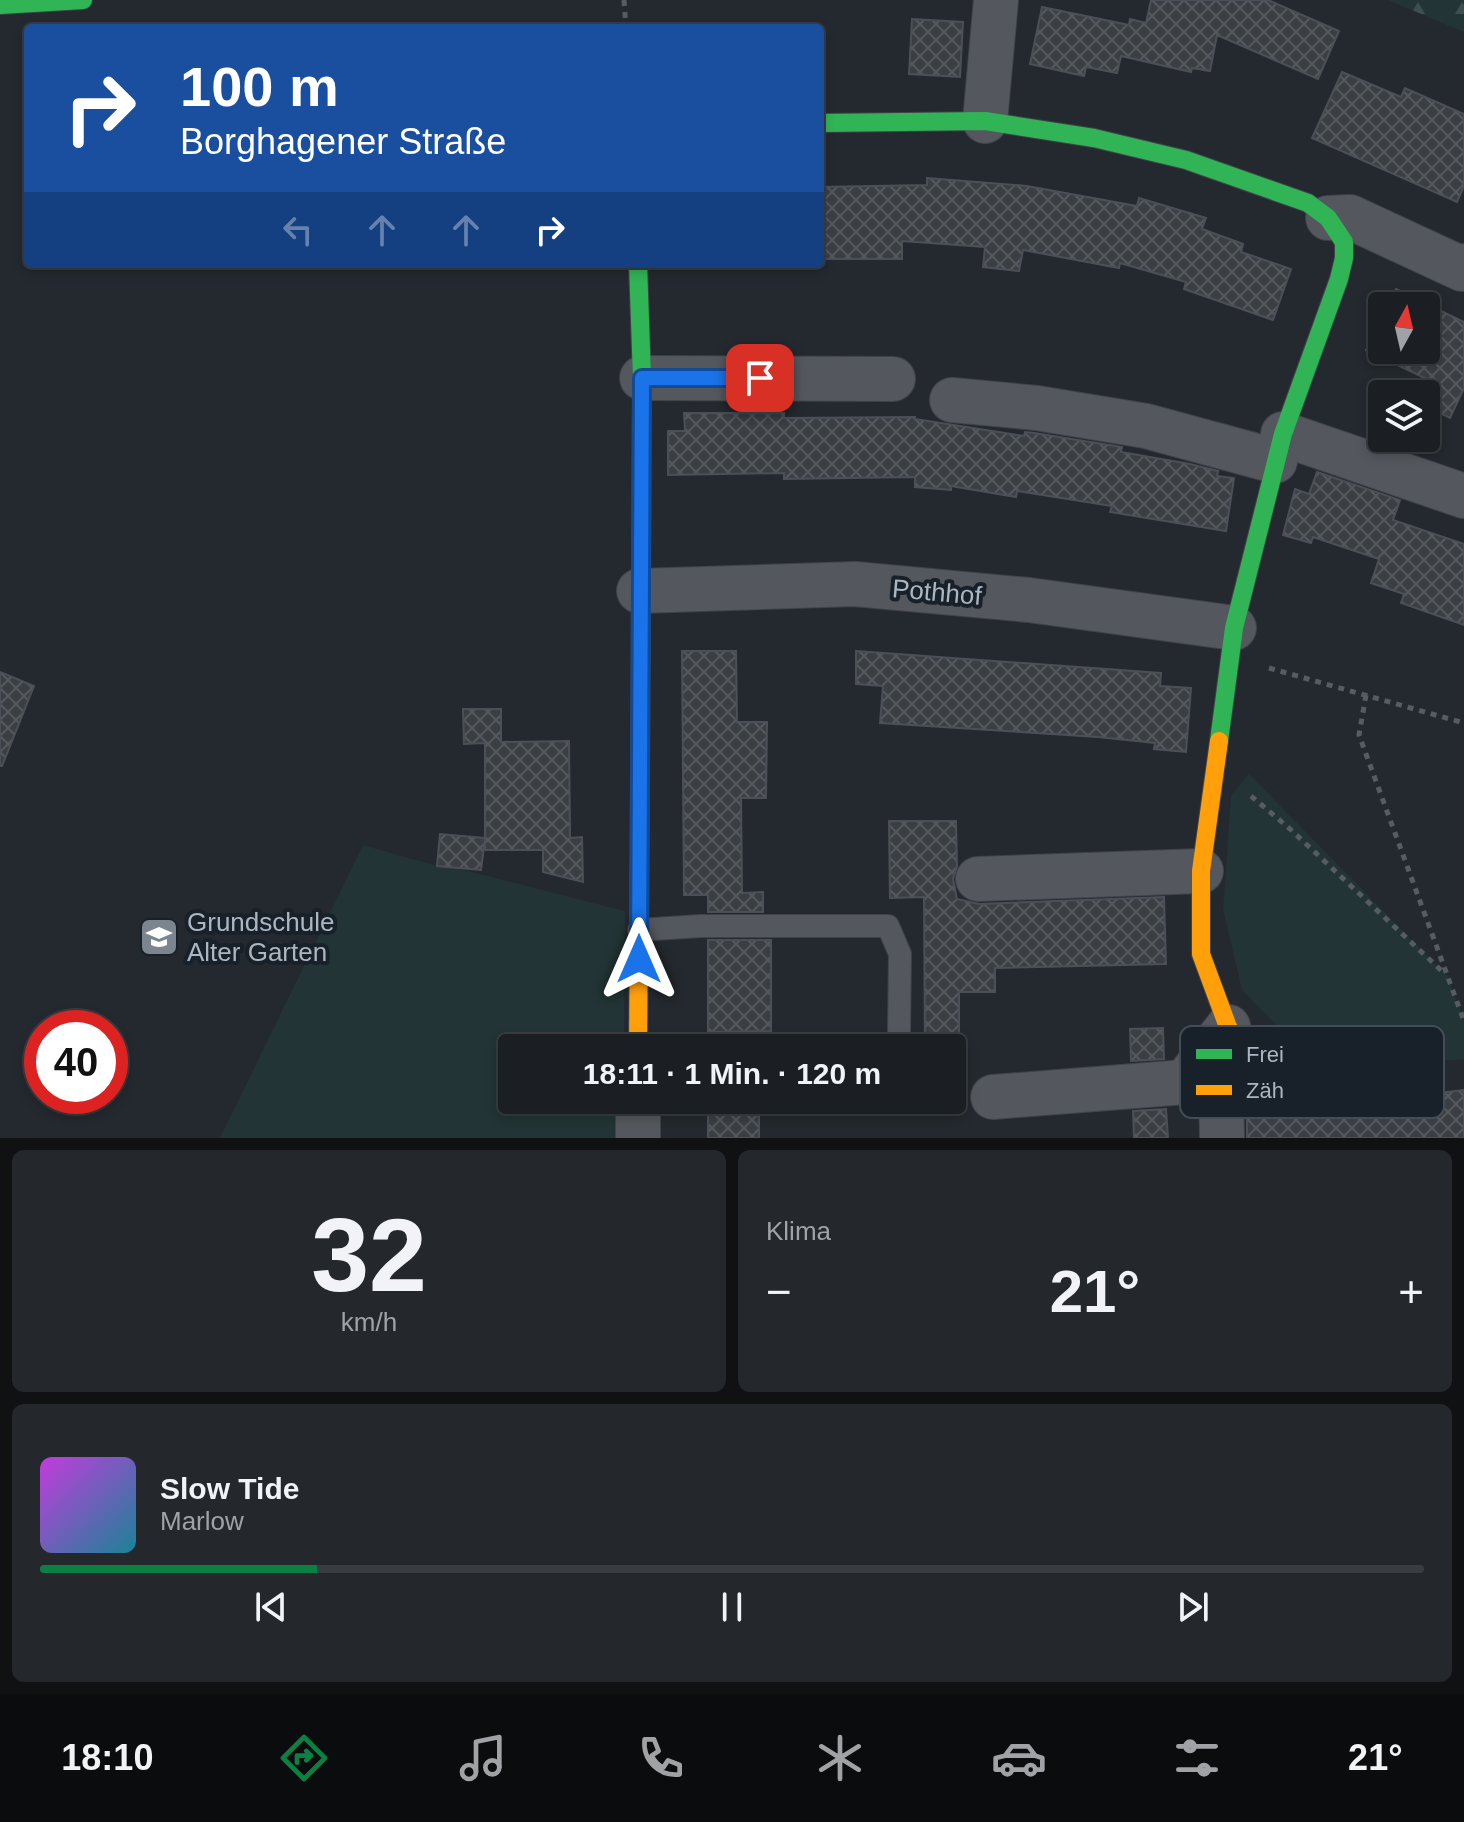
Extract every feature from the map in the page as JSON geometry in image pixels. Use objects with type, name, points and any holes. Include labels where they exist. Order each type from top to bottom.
[{"type":"main road","points":[[0,5],[83,0]]},
{"type":"main road","points":[[824,123],[985,121],[1094,138],[1186,160],[1308,203],[1336,230],[1344,258],[1279,448],[1232,643],[1214,765],[1201,871],[1201,954],[1228,1026]]},
{"type":"main road","points":[[638,268],[642,378],[638,1034]]},
{"type":"street","points":[[985,121],[996,0]]},
{"type":"street","points":[[1464,266],[1462,269],[1350,217],[1336,230],[1464,293]]},
{"type":"street","points":[[642,378],[893,379]]},
{"type":"street","points":[[952,400],[1037,408],[1279,448],[1464,496]]},
{"type":"street","name":"Pothhof","points":[[639,591],[855,584],[1029,600],[1232,643]]},
{"type":"street","points":[[978,879],[1201,871]]},
{"type":"street","points":[[993,1097],[1180,1082]]},
{"type":"street","points":[[638,1114],[638,1138]]},
{"type":"street","points":[[1222,1118],[1222,1138]]},
{"type":"lane","points":[[639,930],[700,926],[888,926],[900,954],[899,1032]]},
{"type":"path","points":[[624,0],[626,24]]},
{"type":"path","points":[[1232,643],[1366,695],[1464,723]]},
{"type":"path","points":[[1366,695],[1359,735],[1464,1021]]},
{"type":"path","points":[[1214,765],[1289,828],[1448,977]]},
{"type":"green space","points":[[1388,0],[1464,0],[1464,32]]},
{"type":"green space","points":[[1249,774],[1448,977],[1464,1021],[1464,1059],[1444,1061],[1444,1026],[1277,1026],[1242,990],[1223,910],[1231,796]]},
{"type":"green space","points":[[363,845],[625,911],[624,1034],[498,1034],[498,1114],[623,1114],[623,1138],[220,1138]]},
{"type":"building","points":[[1151,0],[1268,0],[1339,31],[1318,79],[1217,35],[1210,71],[1192,68],[1191,72],[1121,56],[1117,73],[1086,67],[1084,76],[1030,64],[1042,7],[1129,25],[1130,19],[1146,23]]},
{"type":"building","points":[[912,19],[963,22],[960,77],[909,74]]},
{"type":"building","points":[[1342,72],[1401,97],[1405,88],[1464,114],[1464,186],[1457,202],[1312,138]]},
{"type":"building","points":[[927,178],[1027,186],[1137,206],[1139,198],[1206,218],[1202,229],[1243,244],[1241,252],[1291,269],[1273,320],[1184,289],[1186,282],[1120,263],[1119,268],[1023,250],[1019,271],[983,267],[985,247],[902,241],[902,259],[824,259],[824,187],[927,185]]},
{"type":"building","points":[[1440,310],[1464,322],[1464,388],[1450,418],[1440,413],[1440,380],[1429,380],[1395,364],[1440,364]]},
{"type":"building","points":[[684,413],[784,413],[784,418],[915,417],[1024,436],[1025,432],[1034,433],[1122,447],[1121,452],[1190,464],[1218,471],[1217,476],[1234,478],[1226,531],[1110,512],[1112,506],[1017,491],[1016,497],[951,486],[951,490],[915,487],[915,477],[784,479],[784,473],[668,475],[668,431],[685,431]]},
{"type":"building","points":[[1317,472],[1400,500],[1393,520],[1464,544],[1464,625],[1401,603],[1404,594],[1371,583],[1379,559],[1313,537],[1311,543],[1283,535],[1295,489],[1309,494]]},
{"type":"building","points":[[682,651],[736,651],[737,722],[767,722],[766,798],[741,798],[742,893],[763,892],[763,912],[708,912],[708,895],[684,895]]},
{"type":"building","points":[[856,651],[1161,673],[1160,686],[1191,688],[1186,752],[1154,749],[1155,743],[1098,737],[880,723],[883,686],[856,684]]},
{"type":"building","points":[[0,672],[34,686],[2,766],[0,766]]},
{"type":"building","points":[[463,709],[501,709],[501,742],[569,741],[570,838],[582,837],[583,882],[543,872],[543,850],[485,850],[485,839],[481,870],[437,866],[440,834],[485,838],[485,743],[464,744]]},
{"type":"building","points":[[889,821],[956,821],[957,866],[953,879],[957,899],[979,904],[1164,897],[1166,964],[995,968],[995,992],[959,992],[959,1034],[925,1034],[924,897],[890,898]]},
{"type":"building","points":[[708,940],[771,940],[771,1031],[708,1032]]},
{"type":"building","points":[[1163,1028],[1164,1059],[1131,1061],[1130,1029]]},
{"type":"building","points":[[1464,1090],[1464,1138],[1247,1138],[1247,1118],[1444,1118],[1444,1092]]},
{"type":"building","points":[[1166,1109],[1168,1138],[1134,1138],[1133,1111]]},
{"type":"building","points":[[708,1114],[759,1114],[759,1138],[708,1138]]},
{"type":"traffic: fast","points":[[0,5],[83,0]]},
{"type":"traffic: fast","points":[[824,123],[985,121],[1094,138],[1186,160],[1308,203],[1328,218],[1344,242],[1339,279],[1283,434],[1234,628],[1219,741]]},
{"type":"traffic: fast","points":[[638,268],[642,378],[640,794]]},
{"type":"traffic: slow","points":[[1219,741],[1201,871],[1201,954],[1228,1026]]},
{"type":"traffic: slow","points":[[638,1034],[640,794]]},
{"type":"place","name":"Grundschule Alter Garten","points":[[159,937]]},
{"type":"route","points":[[639,959],[642,378],[760,378]]}]
